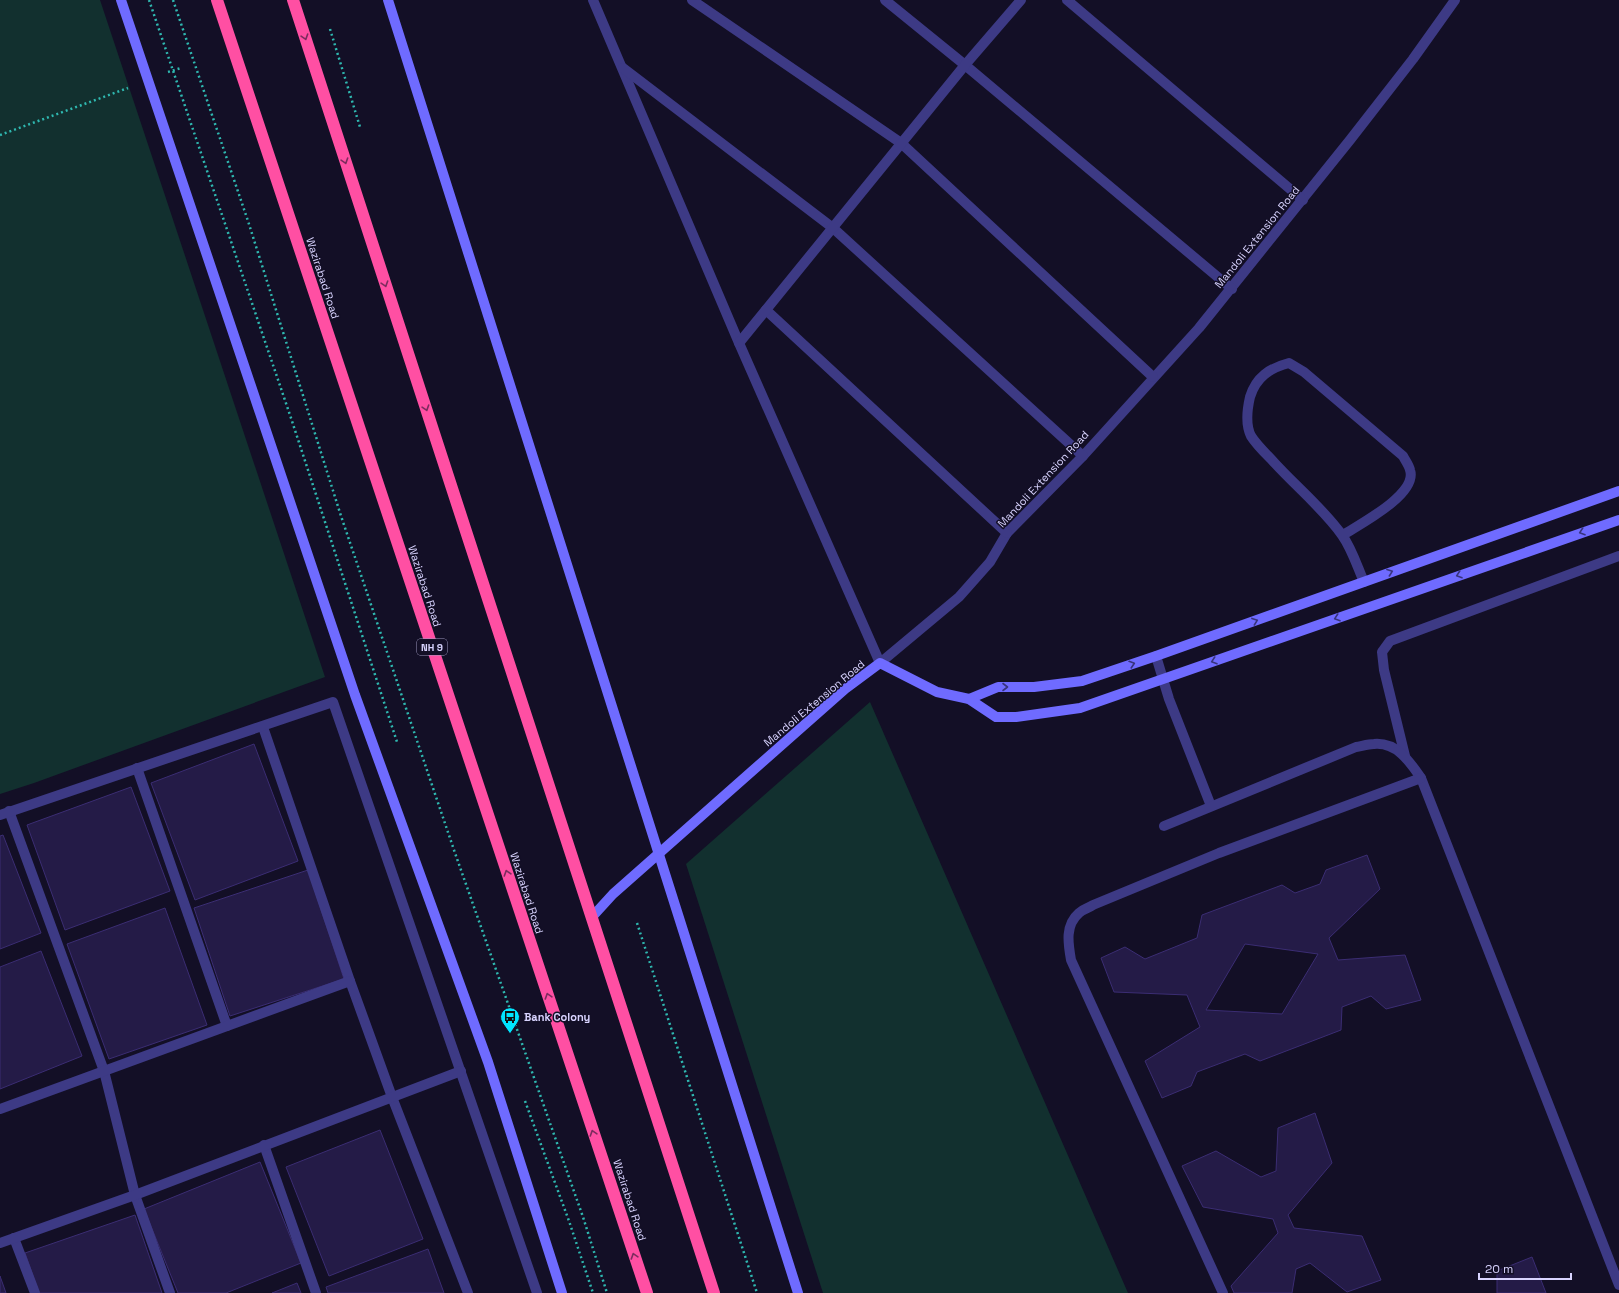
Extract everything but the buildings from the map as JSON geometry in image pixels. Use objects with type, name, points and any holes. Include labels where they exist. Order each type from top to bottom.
[{"type":"highway","name":"Wazirabad Road","points":[[217,0],[647,1293]]},
{"type":"highway","points":[[293,0],[714,1293]]},
{"type":"street","points":[[121,0],[355,695],[488,1062],[562,1293]]},
{"type":"street","points":[[388,0],[798,1293]]},
{"type":"street","points":[[593,0],[739,342],[880,662],[937,692],[969,699],[996,717],[1016,717],[1080,708],[1619,520]]},
{"type":"street","points":[[692,0],[901,143],[1153,377]]},
{"type":"street","points":[[885,0],[1232,288]]},
{"type":"street","points":[[739,342],[965,65],[1021,0]]},
{"type":"street","points":[[1067,0],[1303,200]]},
{"type":"street","name":"Mandoli Extension Road","points":[[592,917],[613,894],[845,689],[880,662],[959,596],[990,562],[1007,533],[1083,456],[1199,328],[1303,200],[1413,59],[1454,0]]},
{"type":"street","points":[[621,67],[832,228],[1083,456]]},
{"type":"street","points":[[766,310],[1007,533]]},
{"type":"street","points":[[1343,535],[1397,499],[1409,485],[1411,470],[1403,456],[1304,372],[1289,363],[1276,367],[1262,376],[1253,386],[1246,416],[1251,435],[1282,472],[1327,516],[1343,535],[1364,582]]},
{"type":"street","points":[[969,699],[998,687],[1034,687],[1082,681],[1619,491]]},
{"type":"street","points":[[1405,756],[1384,670],[1382,652],[1390,641],[1619,556]]},
{"type":"street","points":[[1156,656],[1169,699],[1211,806]]},
{"type":"street","points":[[170,1293],[135,1195],[104,1071],[5,813],[263,727],[333,702],[536,1293]]},
{"type":"street","points":[[263,727],[350,981],[392,1097],[468,1293]]},
{"type":"street","points":[[1164,826],[1356,747],[1376,744],[1391,747],[1405,756],[1421,778],[1619,1285]]},
{"type":"street","points":[[137,768],[227,1026]]},
{"type":"street","points":[[1223,1293],[1071,960],[1067,942],[1070,926],[1079,913],[1114,897],[1219,853],[1421,778]]},
{"type":"street","points":[[0,1109],[350,981]]},
{"type":"street","points":[[0,1243],[135,1195],[264,1145],[461,1072]]},
{"type":"street","points":[[264,1145],[316,1293]]},
{"type":"street","points":[[14,1238],[35,1293]]},
{"type":"path","points":[[149,0],[286,403],[399,749]]},
{"type":"path","points":[[173,0],[248,221],[344,523],[455,853],[583,1217],[607,1293]]},
{"type":"path","points":[[0,135],[181,68]]},
{"type":"path","points":[[637,923],[757,1293]]},
{"type":"path","points":[[522,1094],[569,1221],[593,1293]]},
{"type":"green space","points":[[0,0],[100,0],[325,677],[0,794]]},
{"type":"green space","points":[[870,702],[1128,1293],[823,1293],[686,864]]},
{"type":"place","name":"Bank Colony","points":[[510,1034]]}]
